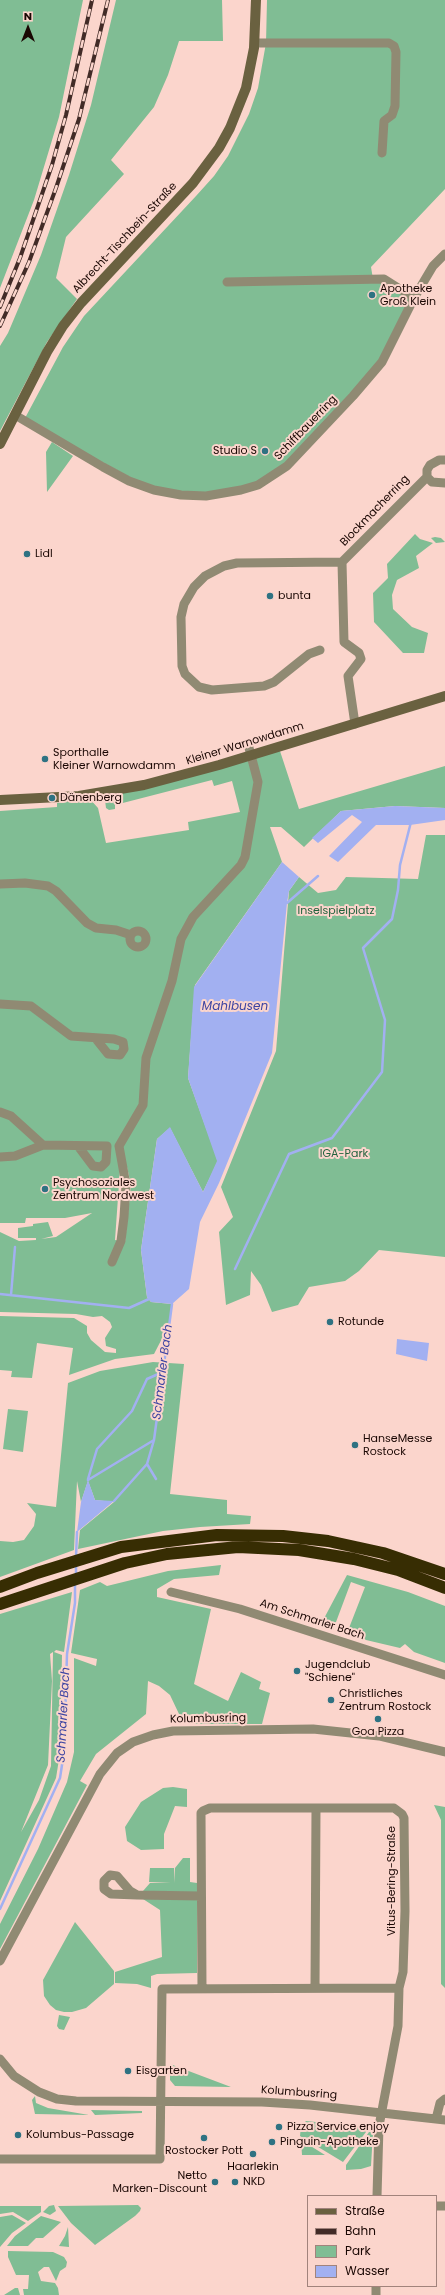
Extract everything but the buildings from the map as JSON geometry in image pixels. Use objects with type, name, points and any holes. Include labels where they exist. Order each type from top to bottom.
[{"type":"highway","points":[[0,1587],[37,1573],[121,1547],[191,1537],[262,1535],[303,1538],[355,1546],[411,1562],[445,1574]]},
{"type":"highway","points":[[0,1604],[83,1575],[124,1563],[167,1554],[215,1548],[299,1550],[354,1559],[398,1570],[445,1588]]},
{"type":"highway","points":[[0,1581],[19,1575],[37,1573]]},
{"type":"street","name":"Albrecht-Tischbein-Straße","points":[[0,444],[47,352],[81,303],[193,183],[218,148],[239,108],[246,88],[255,43],[256,0]]},
{"type":"street","points":[[255,43],[389,43],[394,46],[396,52],[395,106],[392,115],[384,121],[382,153]]},
{"type":"street","name":"Schiffbauerring","points":[[15,415],[103,467],[139,485],[181,496],[206,496],[241,490],[258,485],[287,466],[353,396],[382,362],[414,298],[433,266],[445,254]]},
{"type":"street","points":[[227,282],[384,279],[414,298]]},
{"type":"street","name":"Blockmacherring","points":[[445,460],[438,460],[430,465],[427,470],[427,477],[432,482],[445,483]]},
{"type":"street","name":"Blockmacherring","points":[[320,650],[309,654],[274,682],[255,688],[212,690],[199,687],[185,674],[182,666],[182,611],[188,597],[205,576],[224,566],[237,564],[342,562],[427,477]]},
{"type":"street","name":"Blockmacherring","points":[[342,562],[344,642],[359,653],[361,659],[348,676],[355,724]]},
{"type":"street","name":"Kleiner Warnowdamm","points":[[0,800],[100,793],[177,776],[445,696]]},
{"type":"street","points":[[112,1262],[121,1241],[124,1217],[126,1185],[120,1146],[143,1105],[146,1058],[172,981],[186,929],[193,917],[241,865],[245,857],[258,782],[248,744]]},
{"type":"street","points":[[0,884],[25,883],[48,886],[56,891],[87,923],[96,928],[116,930],[131,934]]},
{"type":"street","points":[[0,1004],[31,1006],[71,1036],[96,1039]]},
{"type":"street","points":[[0,1112],[11,1116],[42,1145]]},
{"type":"street","points":[[0,1157],[15,1156],[42,1145],[78,1146]]},
{"type":"street","name":"Am Schmarler Bach","points":[[171,1592],[240,1609],[445,1675]]},
{"type":"street","name":"Kolumbusring","points":[[0,1961],[100,1774],[117,1753],[133,1742],[152,1735],[173,1731],[314,1729],[379,1736],[445,1752]]},
{"type":"street","name":"Vitus-Bering-Straße","points":[[202,1989],[201,1813],[207,1808],[394,1808],[404,1818],[403,1956],[399,1988],[398,2026],[381,2114],[378,2142],[377,2195]]},
{"type":"street","points":[[315,1988],[316,1808]]},
{"type":"street","points":[[137,1895],[201,1896]]},
{"type":"street","points":[[0,2159],[160,2159],[162,1989],[399,1988]]},
{"type":"street","name":"Kolumbusring","points":[[0,2059],[14,2076],[24,2084],[57,2099],[76,2101],[262,2102],[310,2105],[381,2114],[440,2119],[440,2102],[445,2099]]},
{"type":"green space","points":[[0,0],[83,0],[59,117],[34,200],[0,288]]},
{"type":"green space","points":[[116,0],[222,0],[223,41],[179,41],[168,75],[154,107],[111,160],[124,174],[66,237],[56,278],[77,299],[47,342],[0,431],[0,346],[8,333],[41,255],[69,175],[91,105]]},
{"type":"green space","points":[[267,0],[445,0],[445,189],[371,267],[373,279],[414,298],[382,362],[274,476],[221,494],[154,490],[24,420],[63,347],[84,316],[214,176],[228,156],[249,114],[258,88],[266,43]]},
{"type":"green space","points":[[52,442],[73,456],[47,492],[46,452]]},
{"type":"green space","points":[[415,534],[420,539],[433,543],[416,556],[419,568],[397,580],[392,595],[393,609],[412,627],[428,633],[424,653],[403,653],[374,622],[373,593],[388,578],[387,564]]},
{"type":"green space","points":[[431,538],[441,538],[445,542],[436,543]]},
{"type":"green space","points":[[280,751],[299,809],[445,766],[445,808],[395,806],[341,811],[304,847],[281,827],[270,827],[282,862],[195,985],[188,1078],[218,1161],[203,1192],[170,1128],[157,1139],[141,1250],[147,1297],[151,1302],[172,1304],[169,1325],[154,1354],[115,1359],[69,1375],[73,1348],[37,1343],[32,1378],[11,1377],[12,1371],[0,1370],[0,1316],[74,1318],[87,1326],[87,1333],[91,1340],[105,1352],[116,1353],[116,1349],[106,1346],[105,1338],[112,1327],[110,1322],[102,1316],[93,1317],[76,1314],[0,1312],[0,1232],[19,1241],[36,1240],[36,1238],[18,1238],[18,1228],[48,1222],[53,1236],[41,1239],[56,1237],[92,1213],[65,1218],[26,1218],[25,1223],[0,1223],[0,811],[57,807],[57,803],[89,798],[98,808],[106,843],[189,830],[188,822],[240,812],[232,781],[214,786],[212,780],[115,805],[115,809],[109,810],[106,808],[105,800],[107,796]],"holes":[[[127,1167],[131,1185],[125,1242],[115,1240],[120,1169]]]},
{"type":"green space","name":"IGA-Park","points":[[426,835],[445,835],[445,1257],[379,1250],[359,1271],[345,1281],[309,1287],[298,1305],[272,1312],[261,1285],[251,1271],[250,1295],[226,1305],[219,1232],[233,1217],[221,1187],[276,1051],[289,891],[299,877],[318,893],[336,890],[346,877],[418,879]]},
{"type":"green space","points":[[153,1362],[184,1364],[170,1494],[227,1500],[227,1514],[251,1516],[250,1524],[163,1531],[78,1549],[80,1530],[114,1502],[95,1500],[88,1481],[81,1502],[77,1481],[74,1550],[0,1577],[0,1541],[13,1542],[24,1540],[34,1526],[36,1514],[27,1503],[56,1507],[68,1383],[100,1371]]},
{"type":"green space","points":[[8,1409],[28,1411],[23,1452],[3,1449]]},
{"type":"green space","points":[[221,1565],[219,1575],[174,1579],[157,1589],[157,1597],[211,1609],[194,1684],[228,1701],[241,1672],[261,1682],[259,1689],[270,1693],[262,1724],[192,1724],[179,1714],[170,1695],[159,1686],[148,1681],[146,1714],[96,1754],[80,1781],[87,1785],[0,1949],[0,1924],[38,1849],[67,1782],[74,1752],[74,1658],[96,1666],[97,1659],[71,1653],[80,1590],[100,1582],[107,1586],[168,1571]]},
{"type":"green space","points":[[347,1575],[408,1592],[445,1606],[445,1663],[414,1652],[405,1644],[400,1648],[366,1640],[349,1628],[365,1587],[351,1582],[333,1630],[320,1626]]},
{"type":"green space","points":[[72,1592],[64,1652],[56,1650],[54,1652],[62,1655],[60,1753],[56,1778],[0,1901],[0,1614]],"holes":[[[53,1652],[51,1766],[39,1800],[21,1832],[48,1765],[52,1681],[50,1654]]]},
{"type":"green space","points":[[173,1787],[187,1789],[187,1807],[175,1806],[164,1834],[164,1849],[141,1850],[127,1841],[125,1827],[141,1802],[163,1788]]},
{"type":"green space","points":[[434,1805],[445,1807],[445,1988],[441,1984],[441,1820]]},
{"type":"green space","points":[[183,1858],[190,1858],[190,1882],[197,1883],[197,1973],[157,1974],[151,1976],[151,1988],[137,1984],[115,1983],[115,1972],[162,1957],[160,1910],[143,1899],[143,1891],[150,1883],[171,1883],[149,1882],[150,1868],[174,1868],[174,1883],[175,1868]]},
{"type":"green space","points":[[75,1922],[114,1971],[114,1984],[86,2008],[72,2012],[64,2012],[56,2010],[50,2005],[44,1996],[43,1980]]},
{"type":"green space","points":[[59,2015],[70,2017],[64,2030],[59,2029],[57,2026]]},
{"type":"green space","points":[[170,2064],[231,2087],[175,2086],[170,2080]]},
{"type":"green space","points":[[35,2096],[36,2103],[48,2108],[89,2115],[35,2114],[32,2100]]},
{"type":"green space","points":[[91,2110],[142,2111],[142,2113],[95,2115]]},
{"type":"green space","points":[[306,2121],[364,2127],[366,2132],[343,2162],[300,2136],[301,2126]]},
{"type":"green space","points":[[369,2132],[373,2132],[371,2166],[361,2169],[346,2170],[346,2165]]},
{"type":"green space","points":[[301,2140],[325,2155],[302,2155]]},
{"type":"green space","points":[[54,2205],[56,2211],[50,2215],[43,2212],[49,2206]]},
{"type":"green space","points":[[138,2205],[141,2208],[135,2216],[95,2245],[71,2223],[58,2206]]},
{"type":"green space","points":[[0,2206],[41,2206],[41,2212],[28,2221],[13,2212],[0,2214]]},
{"type":"green space","points":[[12,2215],[26,2223],[12,2233],[0,2247],[0,2217]]},
{"type":"green space","points":[[41,2216],[61,2222],[43,2238],[36,2238],[28,2246],[7,2246],[15,2236]]},
{"type":"green space","points":[[68,2227],[69,2247],[59,2246],[65,2236]]},
{"type":"green space","points":[[8,2251],[53,2252],[64,2257],[67,2262],[66,2267],[60,2271],[56,2281],[49,2267],[44,2267],[38,2272],[41,2281],[55,2283],[58,2288],[59,2295],[24,2295],[23,2289],[28,2289],[29,2275],[16,2275],[8,2257]]},
{"type":"green space","points":[[15,2288],[18,2288],[20,2295],[4,2295]]},
{"type":"water","points":[[395,806],[445,808],[445,820],[410,825],[376,825],[338,862],[329,856],[362,822],[352,815],[318,843],[312,838],[341,811]]},
{"type":"water","name":"Mahlbusen","points":[[282,862],[299,877],[289,891],[287,903],[272,1053],[219,1183],[200,1222],[189,1289],[172,1304],[151,1302],[147,1297],[141,1250],[157,1139],[170,1127],[203,1192],[217,1161],[188,1078],[194,987]]},
{"type":"water","points":[[397,1339],[429,1343],[427,1361],[396,1354]]},
{"type":"water","points":[[88,1480],[95,1500],[114,1501],[77,1532],[81,1502]]},
{"type":"waterway","points":[[235,1269],[289,1154],[332,1138],[382,1072],[385,1020],[363,948],[392,919],[398,890],[400,865],[411,822]]},
{"type":"waterway","points":[[287,903],[318,876]]},
{"type":"waterway","points":[[11,1295],[15,1247]]},
{"type":"waterway","points":[[0,1294],[129,1308],[149,1299]]},
{"type":"waterway","name":"Schmarler Bach","points":[[88,1480],[154,1440],[172,1304]]},
{"type":"waterway","points":[[88,1479],[97,1449],[132,1411],[147,1379],[165,1371]]},
{"type":"waterway","name":"Schmarler Bach","points":[[114,1501],[147,1464],[154,1440]]},
{"type":"waterway","name":"Schmarler Bach","points":[[147,1464],[156,1479]]},
{"type":"waterway","name":"Schmarler Bach","points":[[76,1557],[77,1532]]},
{"type":"waterway","name":"Schmarler Bach","points":[[76,1564],[76,1575]]},
{"type":"waterway","name":"Schmarler Bach","points":[[0,1909],[60,1778],[64,1752],[67,1654],[75,1603],[75,1584]]},
{"type":"railway","points":[[0,307],[20,258],[52,165],[66,115],[92,0]]},
{"type":"railway","points":[[0,326],[29,262],[79,119],[108,0]]},
{"type":"place","name":"Apotheke Groß Klein","points":[[372,295]]},
{"type":"place","name":"Studio S","points":[[265,451]]},
{"type":"place","name":"Lidl","points":[[27,554]]},
{"type":"place","name":"bunta","points":[[270,596]]},
{"type":"place","name":"Sporthalle Kleiner Warnowdamm","points":[[45,759]]},
{"type":"place","name":"Dänenberg","points":[[52,798]]},
{"type":"place","name":"Psychosoziales Zentrum Nordwest","points":[[45,1189]]},
{"type":"place","name":"Rotunde","points":[[330,1322]]},
{"type":"place","name":"HanseMesse Rostock","points":[[355,1445]]},
{"type":"place","name":"Jugendclub \"Schiene\"","points":[[297,1671]]},
{"type":"place","name":"Christliches Zentrum Rostock","points":[[331,1700]]},
{"type":"place","name":"Goa Pizza","points":[[378,1719]]},
{"type":"place","name":"Eisgarten","points":[[128,2071]]},
{"type":"place","name":"Pizza Service enjoy","points":[[279,2127]]},
{"type":"place","name":"Kolumbus-Passage","points":[[18,2135]]},
{"type":"place","name":"Rostocker Pott","points":[[204,2138]]},
{"type":"place","name":"Pinguin-Apotheke","points":[[272,2142]]},
{"type":"place","name":"Haarlekin","points":[[253,2154]]},
{"type":"place","name":"Netto Marken-Discount","points":[[215,2182]]},
{"type":"place","name":"NKD","points":[[235,2182]]},
{"type":"park label","name":"Inselspielplatz","points":[[336,911]]}]
